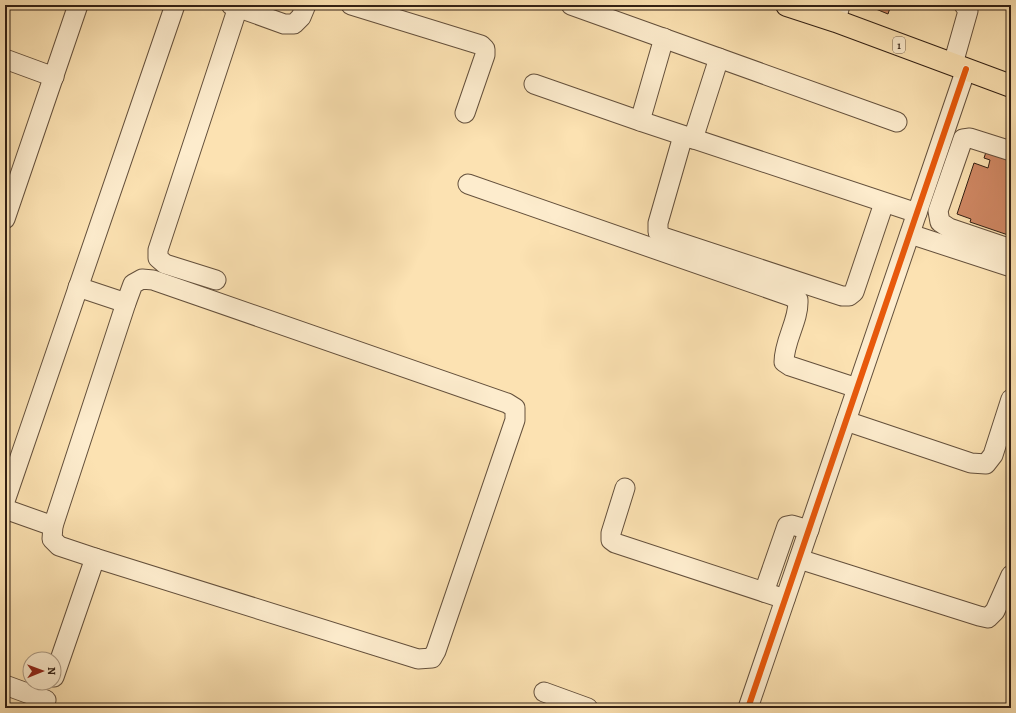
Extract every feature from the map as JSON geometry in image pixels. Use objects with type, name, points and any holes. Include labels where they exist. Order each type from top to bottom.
[{"type":"main road","name":"1","points":[[787,5],[838,13],[959,67],[1011,86]]},
{"type":"street","points":[[5,219],[78,5]]},
{"type":"street","points":[[5,501],[174,5]]},
{"type":"street","points":[[216,280],[165,264],[158,258],[158,250],[235,6],[284,24],[294,24],[301,17],[306,5]]},
{"type":"street","points":[[351,5],[481,45],[485,49],[485,55],[465,113]]},
{"type":"street","points":[[571,5],[897,122]]},
{"type":"street","points":[[748,708],[917,213],[959,67],[968,11],[964,5]]},
{"type":"street","points":[[640,121],[664,38]]},
{"type":"street","points":[[719,58],[688,137],[658,223],[658,232],[663,237],[842,296],[849,296],[854,292],[884,203]]},
{"type":"street","points":[[5,59],[54,77]]},
{"type":"street","points":[[534,84],[640,121],[917,213]]},
{"type":"street","points":[[1011,151],[970,138],[963,140],[938,211],[940,222],[949,228],[1011,249]]},
{"type":"street","points":[[468,184],[798,300],[798,308],[784,354],[784,362],[790,366],[857,388]]},
{"type":"street","points":[[910,234],[1011,268]]},
{"type":"street","points":[[142,279],[153,280],[507,403],[515,408],[515,420],[436,651],[432,658],[418,659],[95,558],[59,546],[52,538],[53,526],[126,303],[133,284],[142,279]]},
{"type":"street","points":[[78,287],[126,303]]},
{"type":"street","points":[[846,421],[971,463],[986,464],[993,455],[1011,399]]},
{"type":"street","points":[[625,488],[611,533],[611,540],[615,543],[785,599]]},
{"type":"street","points":[[5,509],[53,526]]},
{"type":"street","points":[[764,592],[787,526],[792,525],[809,530]]},
{"type":"street","points":[[62,654],[95,558]]},
{"type":"street","points":[[798,559],[988,618],[995,611],[1011,575]]},
{"type":"street","points":[[5,685],[47,697]]},
{"type":"street","points":[[544,692],[588,708]]},
{"type":"building","points":[[866,5],[891,5],[888,14]]},
{"type":"building","points":[[988,146],[1011,154],[1011,236],[970,222],[971,219],[957,214],[974,163],[988,168],[990,160],[984,158]]},
{"type":"cycle path","points":[[748,708],[966,69]]}]
